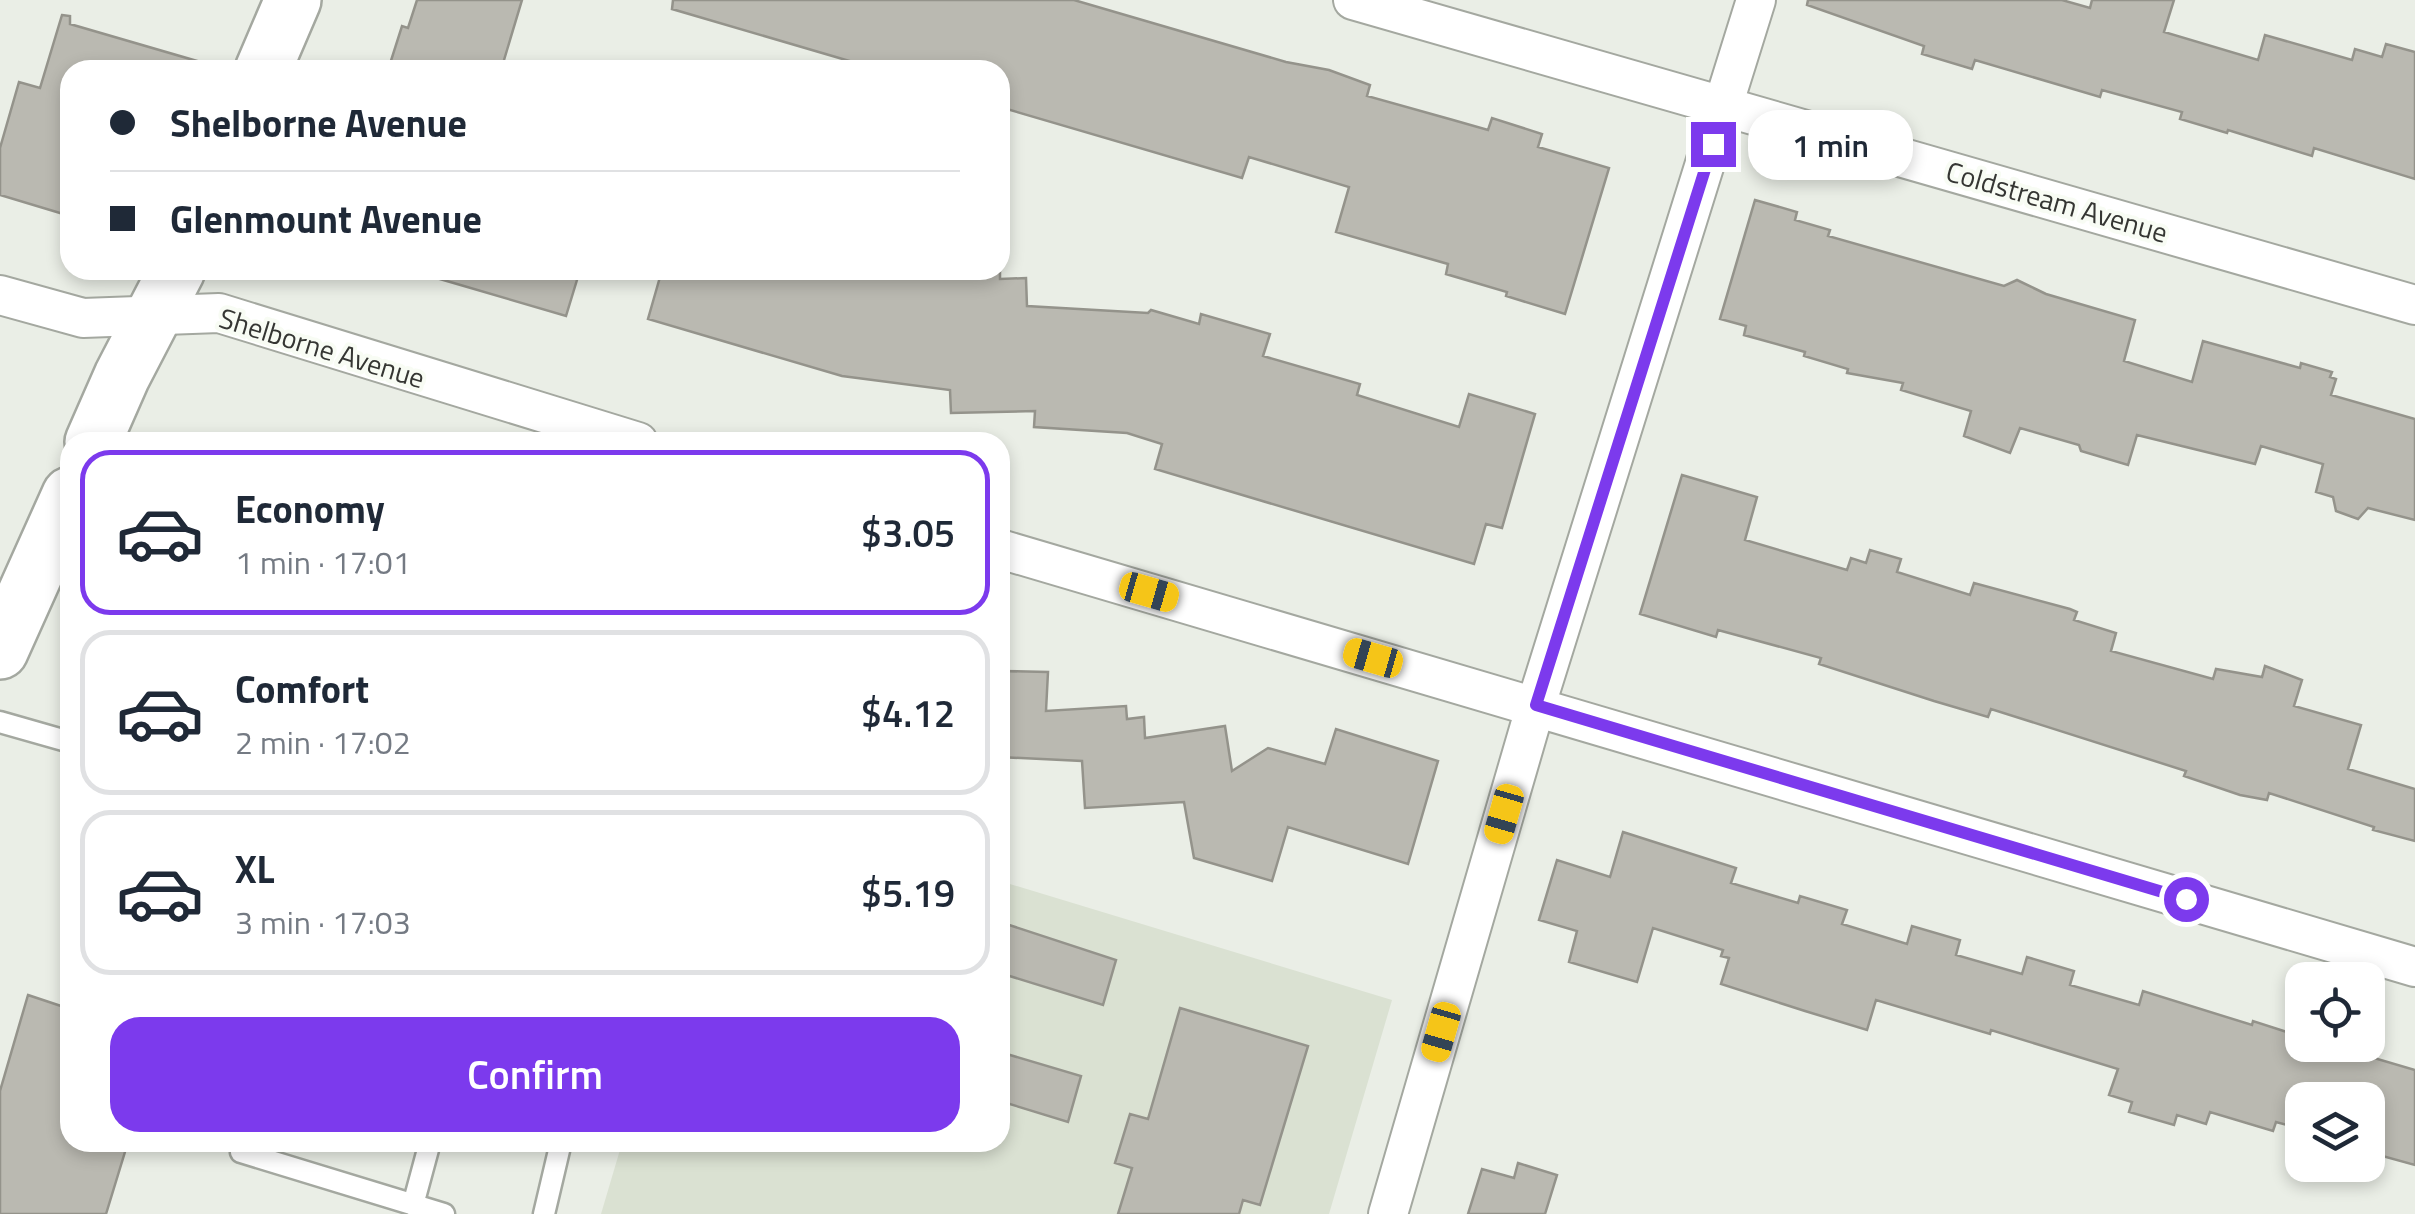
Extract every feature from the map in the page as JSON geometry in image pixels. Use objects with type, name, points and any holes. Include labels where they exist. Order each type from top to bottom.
[{"type":"main road","points":[[267,60],[293,0]]},
{"type":"main road","points":[[98,432],[165,292]]},
{"type":"main road","points":[[0,651],[60,518]]},
{"type":"street","name":"Coldstream Avenue","points":[[1353,0],[2415,305]]},
{"type":"street","points":[[1388,1214],[1536,705],[1756,0]]},
{"type":"street","name":"Shelborne Avenue","points":[[0,295],[83,318],[165,292],[219,313],[606,432]]},
{"type":"street","points":[[1010,551],[2415,967]]},
{"type":"lane","points":[[0,722],[60,739]]},
{"type":"lane","points":[[241,1152],[444,1214]]},
{"type":"lane","points":[[412,1205],[427,1152]]},
{"type":"lane","points":[[544,1214],[559,1152]]},
{"type":"shaded area","points":[[1010,884],[1392,1000],[1329,1214],[601,1214],[619,1152],[1010,1152]]},
{"type":"building","points":[[417,0],[522,0],[504,60],[391,60],[402,26],[408,28]]},
{"type":"building","points":[[673,0],[1074,0],[1286,62],[1329,70],[1370,85],[1367,96],[1488,130],[1492,118],[1542,134],[1538,147],[1609,168],[1565,314],[1446,274],[1448,264],[1336,232],[1349,187],[1249,157],[1242,178],[1010,110],[1010,60],[846,60],[672,9]]},
{"type":"building","points":[[1808,0],[2062,0],[2090,8],[2092,0],[2174,0],[2164,32],[2258,60],[2265,35],[2352,60],[2355,49],[2382,57],[2386,44],[2415,52],[2415,179],[2314,148],[2312,156],[2228,130],[2227,133],[2180,119],[2182,112],[2102,90],[2100,97],[1975,60],[1972,69],[1922,54],[1924,46],[1807,5]]},
{"type":"building","points":[[62,15],[70,16],[70,24],[194,60],[60,60],[60,213],[0,195],[0,148],[19,82],[40,88]]},
{"type":"building","points":[[1755,200],[1797,212],[1795,220],[1830,230],[1828,236],[2004,286],[2017,280],[2046,294],[2135,320],[2124,361],[2192,382],[2203,341],[2300,368],[2301,363],[2332,372],[2330,377],[2336,379],[2331,395],[2415,419],[2415,520],[2368,508],[2358,519],[2336,511],[2333,497],[2316,492],[2323,464],[2261,446],[2255,464],[2137,435],[2128,465],[2081,451],[2079,445],[2020,428],[2010,453],[1964,436],[1971,411],[1901,390],[1903,383],[1847,373],[1848,369],[1804,356],[1805,352],[1744,335],[1746,326],[1720,319]]},
{"type":"building","points":[[1026,278],[1027,306],[1148,313],[1151,310],[1199,324],[1201,314],[1270,334],[1263,356],[1360,384],[1357,395],[1459,427],[1469,394],[1535,414],[1502,528],[1486,524],[1474,564],[1155,469],[1162,444],[1127,433],[1034,427],[1035,411],[951,413],[950,390],[842,376],[648,319],[659,280]]},
{"type":"building","points":[[443,280],[577,280],[566,316]]},
{"type":"building","points":[[1682,475],[1757,497],[1745,540],[1847,570],[1851,558],[1866,563],[1870,550],[1901,559],[1897,572],[1970,595],[1974,583],[2070,609],[2077,612],[2074,620],[2116,633],[2111,651],[2213,679],[2216,669],[2262,677],[2265,666],[2302,680],[2294,706],[2361,725],[2348,769],[2415,789],[2415,841],[2269,793],[2267,800],[2240,795],[2184,776],[2186,771],[1991,709],[1988,717],[1934,701],[1819,664],[1821,658],[1718,630],[1716,637],[1640,614]]},
{"type":"building","points":[[1010,671],[1048,672],[1046,711],[1126,706],[1127,719],[1144,717],[1145,738],[1225,726],[1232,771],[1268,748],[1325,764],[1336,729],[1438,761],[1408,864],[1288,827],[1272,881],[1194,858],[1184,802],[1085,808],[1082,761],[1010,757]]},
{"type":"building","points":[[1623,832],[1736,868],[1731,883],[1798,903],[1800,896],[1847,910],[1842,924],[1907,944],[1912,926],[1960,940],[1956,955],[2022,974],[2027,957],[2074,971],[2070,985],[2139,1005],[2143,991],[2285,1031],[2285,1062],[2385,1061],[2415,1070],[2415,1165],[2385,1157],[2385,1082],[2285,1082],[2285,1124],[2276,1122],[2273,1131],[2210,1112],[2206,1124],[2177,1115],[2174,1125],[2129,1112],[2132,1102],[2109,1095],[2118,1069],[1876,1000],[1867,1030],[1721,984],[1729,958],[1721,956],[1723,950],[1653,928],[1637,982],[1569,962],[1577,931],[1539,920],[1557,860],[1610,877]]},
{"type":"building","points":[[1010,925],[1116,960],[1103,1005],[1010,976]]},
{"type":"building","points":[[28,995],[60,1006],[60,1152],[125,1152],[106,1214],[0,1214],[0,1091]]},
{"type":"building","points":[[1180,1008],[1308,1046],[1260,1205],[1243,1200],[1239,1214],[1118,1214],[1132,1168],[1115,1163],[1130,1114],[1148,1119]]},
{"type":"building","points":[[1010,1055],[1081,1076],[1068,1122],[1010,1104]]},
{"type":"building","points":[[1518,1163],[1557,1175],[1545,1214],[1468,1214],[1482,1169],[1514,1178]]},
{"type":"route","points":[[1713,144],[1536,705],[2186,899]]}]
